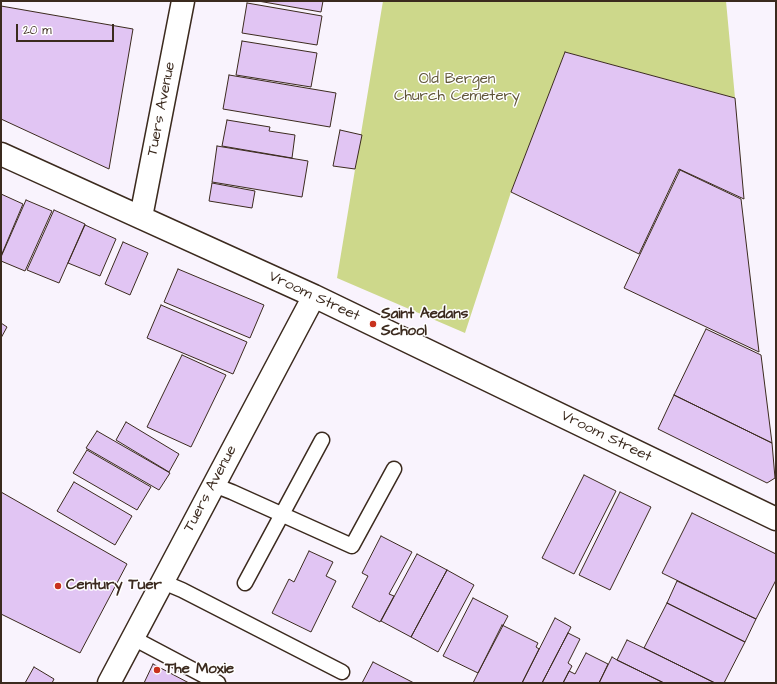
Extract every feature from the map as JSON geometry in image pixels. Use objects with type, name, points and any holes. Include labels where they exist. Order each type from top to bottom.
[{"type":"street","name":"Tuers Avenue","points":[[141,217],[183,1]]},
{"type":"street","name":"Vroom Street","points":[[1,154],[314,296],[776,519]]},
{"type":"street","name":"Tuers Avenue","points":[[109,683],[314,296]]},
{"type":"lane","points":[[245,582],[283,515],[322,440]]},
{"type":"lane","points":[[214,485],[352,546],[394,469]]},
{"type":"lane","points":[[162,582],[182,590],[342,672]]},
{"type":"lane","points":[[133,638],[218,683]]},
{"type":"green space","name":"Old Bergen Church Cemetery","points":[[383,1],[726,1],[735,98],[565,52],[511,192],[465,333],[337,278]]},
{"type":"building","points":[[258,1],[323,1],[321,12]]},
{"type":"building","points":[[247,3],[322,16],[317,45],[242,33]]},
{"type":"building","points":[[1,6],[133,29],[109,169],[1,119]]},
{"type":"building","points":[[242,41],[317,53],[311,87],[236,75]]},
{"type":"building","points":[[565,52],[735,98],[744,199],[679,169],[639,254],[511,192]]},
{"type":"building","points":[[229,75],[336,93],[330,127],[223,109]]},
{"type":"building","points":[[227,120],[270,127],[269,131],[295,135],[292,158],[222,146]]},
{"type":"building","points":[[340,130],[362,135],[355,169],[333,166]]},
{"type":"building","points":[[217,146],[308,161],[302,197],[212,182]]},
{"type":"building","points":[[680,170],[741,199],[759,352],[624,288]]},
{"type":"building","points":[[212,183],[255,191],[252,208],[209,201]]},
{"type":"building","points":[[1,194],[23,204],[1,256]]},
{"type":"building","points":[[26,200],[52,211],[25,271],[1,261],[1,257]]},
{"type":"building","points":[[54,210],[85,224],[59,283],[27,270]]},
{"type":"building","points":[[85,225],[116,239],[100,276],[68,263]]},
{"type":"building","points":[[123,242],[148,253],[130,295],[105,284]]},
{"type":"building","points":[[178,269],[264,305],[250,338],[164,302]]},
{"type":"building","points":[[161,305],[247,342],[233,374],[147,338]]},
{"type":"building","points":[[1,323],[7,327],[1,338]]},
{"type":"building","points":[[706,329],[761,355],[772,443],[674,395]]},
{"type":"building","points":[[182,355],[226,375],[191,447],[147,427]]},
{"type":"building","points":[[674,395],[772,443],[775,478],[767,483],[658,429]]},
{"type":"building","points":[[126,422],[179,454],[169,472],[116,440]]},
{"type":"building","points":[[97,431],[170,473],[159,490],[86,448]]},
{"type":"building","points":[[87,450],[151,487],[137,510],[73,473]]},
{"type":"building","points":[[584,475],[616,491],[574,574],[542,558]]},
{"type":"building","points":[[74,482],[132,516],[115,545],[57,511]]},
{"type":"building","name":"Century Tuer","points":[[1,492],[127,564],[80,653],[1,614]]},
{"type":"building","points":[[620,492],[651,507],[610,590],[579,575]]},
{"type":"building","points":[[692,513],[776,554],[776,580],[756,619],[662,573]]},
{"type":"building","points":[[381,536],[412,552],[389,594],[394,596],[380,622],[352,607],[368,576],[362,573]]},
{"type":"building","points":[[309,551],[333,562],[326,576],[336,581],[311,632],[272,613],[289,579],[294,582]]},
{"type":"building","points":[[417,554],[447,570],[411,637],[381,621]]},
{"type":"building","points":[[447,570],[474,585],[438,652],[411,637]]},
{"type":"building","points":[[677,581],[756,619],[745,642],[667,603]]},
{"type":"building","points":[[473,598],[508,616],[478,673],[443,656]]},
{"type":"building","points":[[667,603],[745,642],[724,683],[715,683],[644,648]]},
{"type":"building","points":[[555,618],[571,627],[568,633],[542,683],[522,683]]},
{"type":"building","points":[[502,625],[538,643],[536,647],[539,649],[522,683],[473,683]]},
{"type":"building","points":[[568,633],[580,639],[568,663],[572,666],[563,683],[542,683]]},
{"type":"building","points":[[627,640],[715,683],[664,683],[617,660]]},
{"type":"building","points":[[586,653],[608,664],[599,683],[563,683],[569,671],[575,674]]},
{"type":"building","points":[[612,657],[617,660],[664,683],[599,683]]},
{"type":"building","points":[[373,662],[414,683],[362,683]]},
{"type":"building","name":"The Moxie","points":[[153,664],[189,683],[144,683]]},
{"type":"building","points":[[34,667],[54,679],[52,683],[25,683]]},
{"type":"place","name":"Saint Aedans School","points":[[373,324]]},
{"type":"place","name":"Century Tuer","points":[[58,586]]},
{"type":"place","name":"The Moxie","points":[[157,670]]}]
